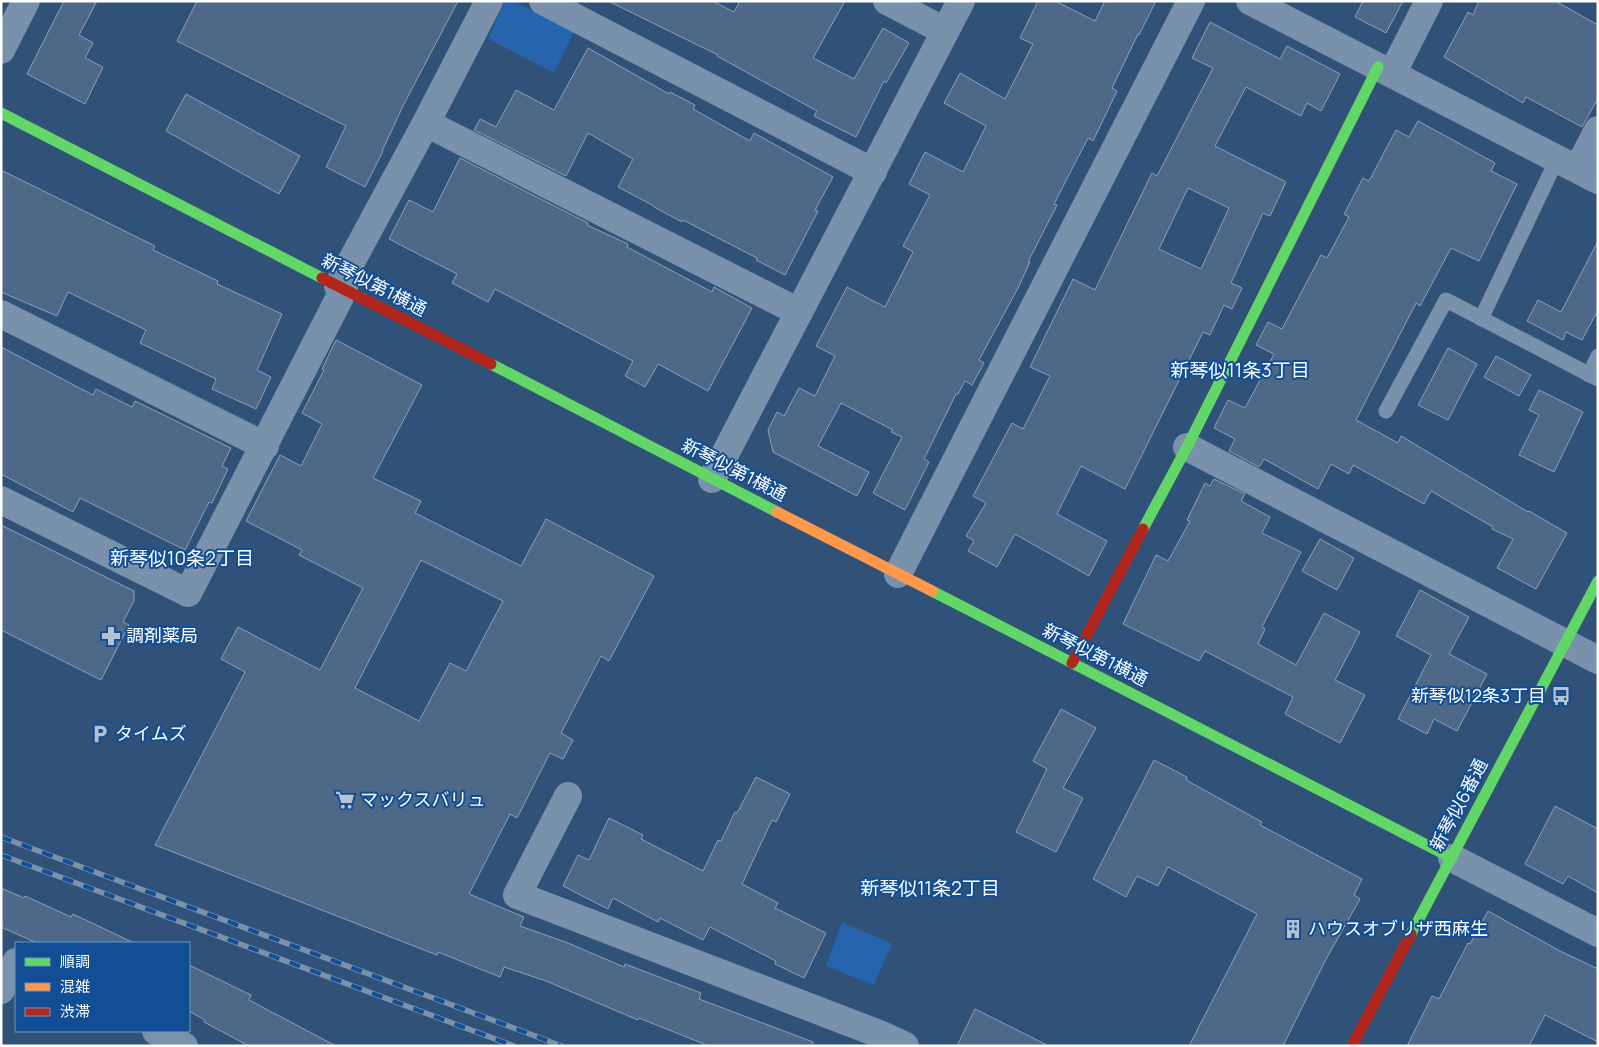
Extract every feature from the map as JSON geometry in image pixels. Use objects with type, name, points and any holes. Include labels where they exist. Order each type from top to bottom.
[{"type":"street","points":[[1,50],[26,1]]},
{"type":"street","points":[[1,500],[188,593],[265,446],[341,288],[489,1]]},
{"type":"street","points":[[543,1],[873,172]]},
{"type":"street","points":[[887,1],[945,31]]},
{"type":"street","points":[[712,479],[961,1]]},
{"type":"street","points":[[898,574],[1191,1]]},
{"type":"street","points":[[1250,1],[1578,169],[1598,130]]},
{"type":"street","points":[[1072,663],[1385,70],[1429,1]]},
{"type":"street","name":"新琴似第1横通","points":[[1,113],[1452,858]]},
{"type":"street","points":[[426,123],[799,312]]},
{"type":"street","points":[[1,314],[265,446]]},
{"type":"street","points":[[1187,448],[1598,660]]},
{"type":"street","name":"新琴似6番通","points":[[1352,1046],[1598,581]]},
{"type":"street","points":[[568,796],[517,895],[882,1035],[904,1046]]},
{"type":"street","points":[[1452,858],[1598,933]]},
{"type":"street","points":[[1,990],[15,964]]},
{"type":"street","points":[[158,1032],[184,1046]]},
{"type":"lane","points":[[1481,319],[1578,169]]},
{"type":"lane","points":[[1386,411],[1446,300],[1593,377],[1598,356]]},
{"type":"shaded area","points":[[505,1],[514,1],[574,32],[554,73],[488,39]]},
{"type":"shaded area","points":[[842,922],[892,944],[874,985],[826,966]]},
{"type":"building","points":[[64,1],[97,1],[79,35],[93,43],[85,58],[103,67],[85,104],[27,74]]},
{"type":"building","points":[[197,1],[458,1],[404,104],[365,187],[326,167],[346,126],[177,41]]},
{"type":"building","points":[[608,1],[712,1],[734,12],[740,1],[845,1],[813,58],[854,79],[883,28],[909,43],[886,83],[884,81],[856,137],[814,116],[817,111],[718,55]]},
{"type":"building","points":[[1038,1],[1055,1],[1095,21],[1105,1],[1156,1],[1112,88],[1117,91],[1093,141],[1088,138],[1054,204],[1057,205],[1028,262],[1030,262],[1018,288],[979,360],[984,363],[972,385],[965,381],[958,394],[956,394],[924,459],[929,462],[905,510],[873,493],[902,437],[891,432],[893,430],[841,403],[818,446],[869,472],[857,496],[773,452],[768,430],[777,412],[784,416],[799,388],[815,396],[835,356],[816,346],[847,287],[885,307],[913,252],[903,246],[930,195],[909,184],[925,152],[963,172],[986,126],[944,103],[960,73],[1005,99],[1033,44],[1020,38]]},
{"type":"building","points":[[1363,1],[1403,1],[1386,33],[1355,17]]},
{"type":"building","points":[[1479,1],[1555,1],[1598,25],[1598,98],[1582,127],[1526,97],[1523,103],[1444,57],[1468,12],[1473,15]]},
{"type":"building","points":[[1210,22],[1280,59],[1287,46],[1340,74],[1321,111],[1307,103],[1301,116],[1246,87],[1215,146],[1286,182],[1270,216],[1263,213],[1231,283],[1242,288],[1232,309],[1224,305],[1210,335],[1203,332],[1125,489],[1081,466],[1057,514],[1107,541],[1089,576],[1015,534],[997,567],[968,551],[974,541],[966,536],[986,503],[973,496],[1012,423],[1023,429],[1050,376],[1030,367],[1073,279],[1095,290],[1152,173],[1157,176],[1213,68],[1192,58]],"holes":[[[1188,188],[1229,208],[1201,269],[1159,249]]]},
{"type":"building","points":[[588,48],[669,94],[670,92],[695,105],[693,109],[750,141],[754,133],[833,177],[815,210],[818,211],[785,275],[756,260],[757,258],[683,220],[682,222],[618,187],[633,159],[588,133],[566,176],[474,130],[480,119],[496,127],[516,90],[554,110]]},
{"type":"building","points":[[186,94],[300,156],[279,194],[166,131]]},
{"type":"building","points":[[1418,121],[1495,163],[1491,171],[1517,184],[1479,261],[1451,248],[1420,306],[1416,303],[1356,420],[1398,443],[1401,436],[1528,512],[1567,533],[1536,589],[1497,568],[1513,539],[1492,529],[1493,527],[1431,491],[1424,504],[1353,465],[1349,474],[1331,464],[1318,489],[1264,459],[1259,467],[1229,451],[1235,439],[1214,428],[1228,400],[1245,408],[1274,354],[1256,345],[1268,322],[1282,329],[1321,255],[1327,258],[1349,217],[1344,214],[1363,178],[1369,181],[1396,130],[1409,137]]},
{"type":"building","points":[[460,158],[588,223],[587,225],[628,244],[627,247],[712,292],[714,287],[752,308],[708,391],[658,364],[645,387],[625,376],[633,361],[495,289],[488,302],[452,283],[457,274],[389,239],[409,200],[433,212]]},
{"type":"building","points":[[1,170],[155,246],[153,250],[218,281],[217,284],[282,314],[257,370],[271,377],[256,409],[212,389],[216,379],[140,343],[146,330],[68,292],[57,316],[1,292]]},
{"type":"building","points":[[1598,241],[1598,310],[1582,340],[1566,332],[1563,340],[1527,321],[1538,300],[1561,312]]},
{"type":"building","points":[[336,340],[422,385],[373,478],[421,501],[415,513],[521,566],[546,519],[654,576],[609,661],[601,656],[561,733],[573,740],[563,759],[550,753],[517,818],[510,814],[469,894],[524,917],[520,926],[568,943],[624,967],[625,964],[701,993],[699,999],[813,1042],[812,1046],[709,1046],[639,1018],[638,1020],[546,981],[504,967],[500,977],[438,952],[437,955],[155,845],[245,672],[221,659],[238,627],[320,670],[363,588],[299,555],[302,550],[246,521],[280,455],[301,466],[322,424],[302,413],[324,370],[322,369]],"holes":[[[421,560],[503,601],[466,671],[450,663],[419,721],[355,688]]]},
{"type":"building","points":[[1,347],[93,395],[96,389],[132,407],[135,401],[231,448],[222,466],[228,469],[212,503],[209,502],[185,550],[80,498],[73,512],[1,474]]},
{"type":"building","points":[[1448,348],[1477,364],[1448,420],[1418,405]]},
{"type":"building","points":[[1496,356],[1531,375],[1519,396],[1484,377]]},
{"type":"building","points":[[1539,390],[1583,412],[1554,472],[1519,455],[1539,415],[1529,410]]},
{"type":"building","points":[[1214,479],[1245,494],[1241,501],[1270,517],[1262,533],[1301,552],[1262,627],[1265,629],[1258,644],[1296,665],[1324,613],[1360,632],[1335,680],[1365,695],[1340,743],[1285,714],[1293,697],[1205,651],[1199,661],[1123,624],[1156,555],[1168,561],[1190,521],[1187,520],[1205,483],[1210,486]]},
{"type":"building","points":[[1,525],[134,591],[134,601],[123,622],[129,625],[101,680],[1,630]]},
{"type":"building","points":[[1320,539],[1354,558],[1337,590],[1302,571]]},
{"type":"building","points":[[1420,590],[1469,617],[1449,654],[1487,674],[1457,731],[1434,719],[1427,734],[1398,719],[1431,655],[1396,636]]},
{"type":"building","points":[[1061,709],[1096,728],[1063,788],[1083,798],[1056,852],[1016,832],[1047,769],[1033,761]]},
{"type":"building","points":[[1154,760],[1187,777],[1186,780],[1262,822],[1260,825],[1362,879],[1354,895],[1360,899],[1325,961],[1283,1046],[1189,1046],[1257,914],[1168,867],[1158,886],[1137,876],[1126,897],[1093,879]]},
{"type":"building","points":[[756,777],[790,794],[776,822],[772,820],[742,884],[778,903],[775,908],[826,933],[804,978],[775,964],[776,961],[710,927],[703,940],[660,918],[658,922],[613,898],[608,909],[563,886],[578,855],[589,860],[609,818],[643,835],[641,839],[703,871],[718,840],[721,841],[735,812],[737,813]]},
{"type":"building","points":[[1555,806],[1598,829],[1598,893],[1568,876],[1563,884],[1525,864]]},
{"type":"building","points":[[1,888],[24,898],[25,896],[71,917],[73,914],[132,942],[35,942],[1,927]]},
{"type":"building","points":[[1488,911],[1560,951],[1598,969],[1598,1042],[1545,1015],[1529,1046],[1407,1046],[1432,996],[1439,999],[1468,943],[1470,944]]},
{"type":"building","points":[[190,965],[251,995],[249,1000],[336,1046],[249,1046],[204,1022],[205,1020],[190,1012]]},
{"type":"building","points":[[975,1009],[1049,1046],[957,1046]]},
{"type":"railway","points":[[1,837],[562,1046]]},
{"type":"railway","points":[[1,855],[514,1046]]},
{"type":"traffic: fast","points":[[1143,529],[1187,447],[1378,67]]},
{"type":"traffic: fast","points":[[1,113],[322,278]]},
{"type":"traffic: fast","points":[[491,364],[777,512]]},
{"type":"traffic: fast","points":[[1411,934],[1598,581]]},
{"type":"traffic: fast","points":[[932,591],[1452,858]]},
{"type":"traffic: slow","points":[[777,512],[932,591]]},
{"type":"traffic: jam","points":[[322,278],[491,364]]},
{"type":"traffic: jam","points":[[1072,663],[1143,529]]},
{"type":"traffic: jam","points":[[1352,1046],[1411,934]]},
{"type":"place","name":"調剤薬局","points":[[111,636]]},
{"type":"place","name":"新琴似12条3丁目","points":[[1561,696]]},
{"type":"place","name":"タイムズ","points":[[100,734]]},
{"type":"place","name":"マックスバリュ","points":[[345,800]]},
{"type":"place","name":"ハウスオブリザ西麻生","points":[[1293,929]]},
{"type":"district","name":"新琴似11条3丁目","points":[[1240,370]]},
{"type":"district","name":"新琴似10条2丁目","points":[[182,558]]},
{"type":"district","name":"新琴似11条2丁目","points":[[930,888]]}]
